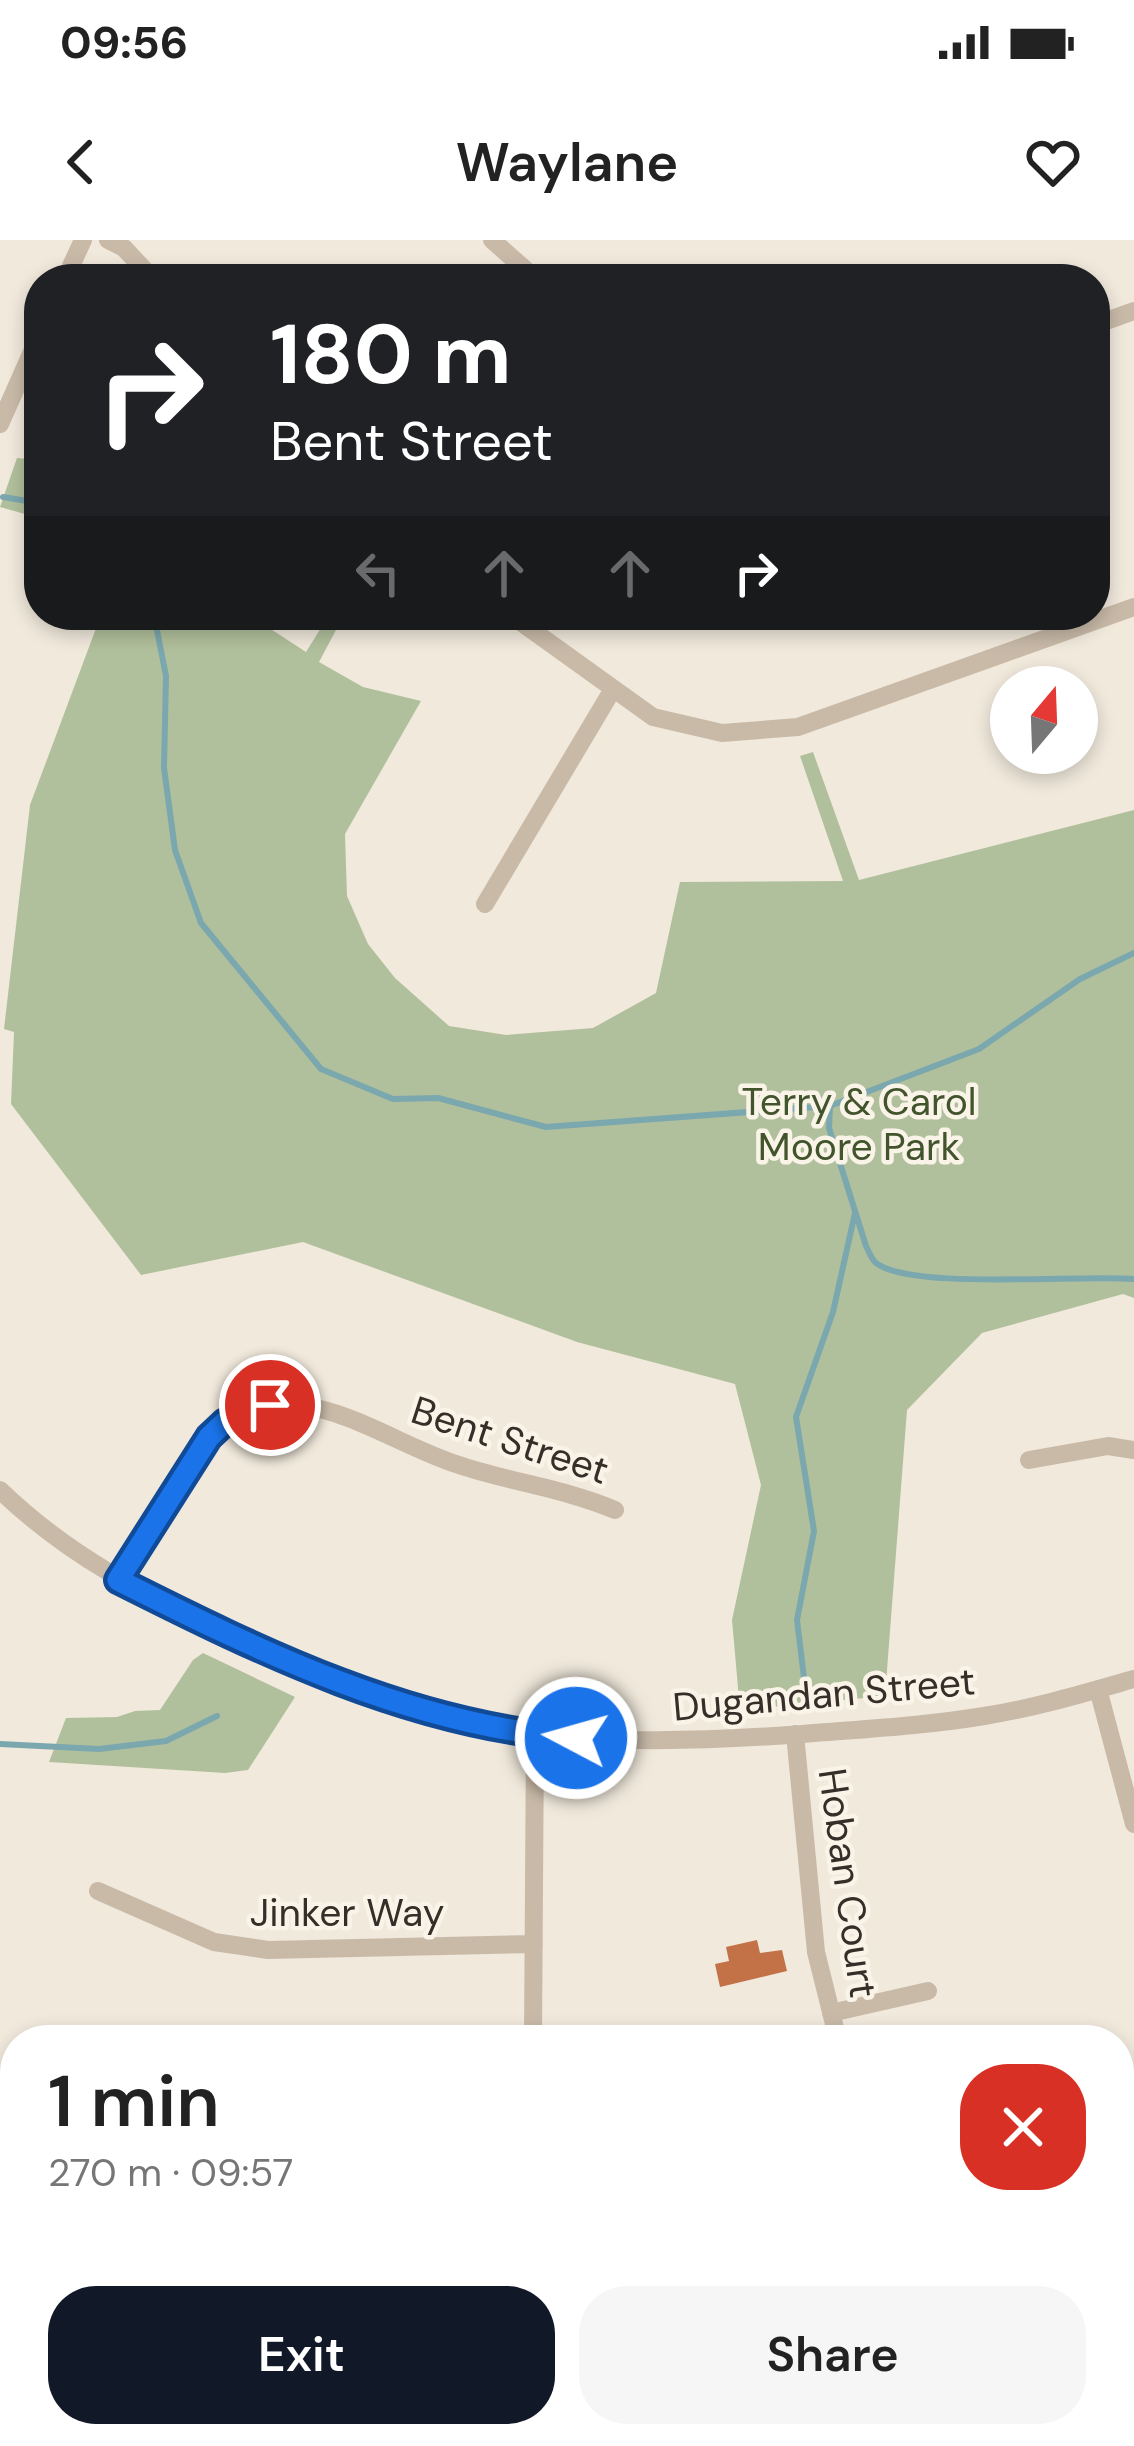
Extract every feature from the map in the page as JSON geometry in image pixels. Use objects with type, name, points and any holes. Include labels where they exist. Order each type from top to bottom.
[{"type":"street","points":[[108,240],[139,264]]},
{"type":"street","points":[[492,240],[519,264]]},
{"type":"street","points":[[0,424],[24,370]]},
{"type":"street","points":[[532,630],[653,717],[722,733],[798,727],[1059,630]]},
{"type":"street","points":[[485,904],[613,689]]},
{"type":"street","name":"Bent Street","points":[[118,1580],[209,1437],[225,1422],[270,1405],[324,1408],[456,1464],[576,1493],[615,1510]]},
{"type":"street","points":[[1029,1460],[1108,1446],[1134,1450]]},
{"type":"street","name":"Dugandan Street","points":[[0,1490],[118,1580],[358,1690],[442,1716],[535,1735],[642,1742],[794,1734],[986,1716],[1134,1679]]},
{"type":"street","points":[[1098,1689],[1134,1824]]},
{"type":"street","name":"Hoban Court","points":[[794,1734],[816,1952],[834,2025]]},
{"type":"street","points":[[533,2025],[535,1735]]},
{"type":"street","name":"Jinker Way","points":[[98,1892],[214,1942],[268,1950],[534,1944]]},
{"type":"street","points":[[831,2013],[928,1991]]},
{"type":"green space","points":[[17,458],[24,459],[24,514],[0,507]]},
{"type":"green space","name":"Terry & Carol Moore Park","points":[[95,630],[272,630],[306,652],[320,630],[336,630],[319,662],[363,687],[421,701],[345,834],[347,896],[368,944],[395,978],[449,1026],[506,1035],[593,1028],[656,993],[680,882],[843,881],[800,756],[813,752],[859,880],[1134,810],[1134,1298],[1123,1294],[982,1333],[907,1410],[885,1696],[740,1710],[732,1620],[761,1485],[735,1384],[577,1342],[303,1242],[141,1275],[11,1104],[14,1032],[4,1029],[30,805]]},
{"type":"green space","points":[[203,1653],[295,1697],[248,1770],[225,1773],[49,1762],[66,1718],[160,1710],[193,1660]]},
{"type":"building","points":[[757,1940],[760,1953],[782,1950],[787,1971],[720,1987],[715,1964],[729,1961],[726,1947]]},
{"type":"waterway","points":[[3,497],[24,500]]},
{"type":"waterway","points":[[157,630],[166,676],[164,768],[175,850],[201,923],[321,1069],[393,1099],[438,1098],[546,1127],[830,1106],[979,1049],[1080,979],[1134,953]]},
{"type":"waterway","points":[[830,1106],[829,1128],[875,1262],[893,1271],[957,1279],[1134,1279]]},
{"type":"waterway","points":[[804,1678],[797,1620],[814,1531],[796,1417],[833,1312],[855,1213]]},
{"type":"waterway","points":[[0,1744],[99,1749],[166,1741],[217,1716]]},
{"type":"route","points":[[270,1405],[225,1422],[209,1437],[118,1580],[358,1690],[442,1716],[535,1735],[576,1738]]}]
